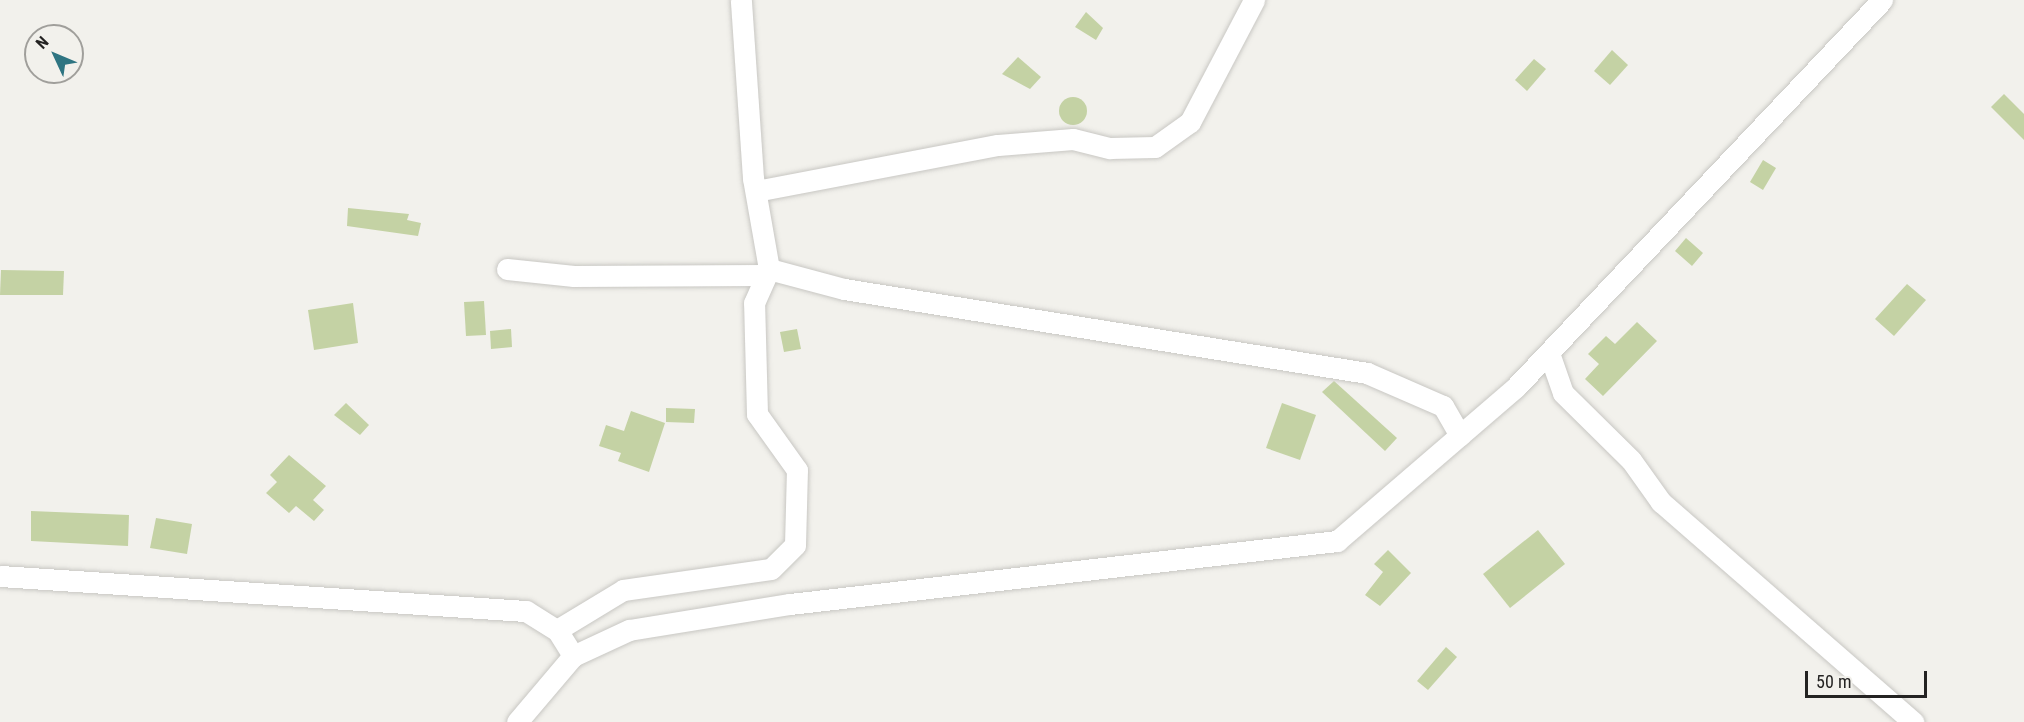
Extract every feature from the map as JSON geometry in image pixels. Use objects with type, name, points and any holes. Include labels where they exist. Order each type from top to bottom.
[{"type":"street","points":[[557,630],[624,590],[771,569],[795,545],[796,470],[757,414],[754,303],[766,272],[756,191],[741,0]]},
{"type":"street","points":[[756,191],[998,145],[1072,139],[1110,148],[1155,147],[1190,122],[1254,0]]},
{"type":"street","points":[[517,722],[573,656],[630,630],[790,604],[1328,545],[1460,436],[1549,353],[1882,0]]},
{"type":"street","points":[[507,269],[574,276],[766,272],[844,289],[1367,373],[1443,406],[1460,436]]},
{"type":"street","points":[[1549,353],[1563,393],[1631,460],[1661,502],[1913,722]]},
{"type":"street","points":[[0,576],[526,611],[557,630],[573,656]]},
{"type":"building","points":[[1086,12],[1103,28],[1096,40],[1075,27]]},
{"type":"building","points":[[1612,50],[1628,65],[1610,85],[1594,71]]},
{"type":"building","points":[[1018,57],[1041,77],[1030,89],[1002,74]]},
{"type":"building","points":[[1534,59],[1546,69],[1527,91],[1515,80]]},
{"type":"building","points":[[2004,94],[2024,114],[2024,140],[1991,107]]},
{"type":"building","points":[[1073,97],[1083,101],[1087,111],[1083,121],[1073,125],[1063,121],[1059,111],[1063,101]]},
{"type":"building","points":[[1763,160],[1776,168],[1763,190],[1750,182]]},
{"type":"building","points":[[348,208],[409,214],[407,220],[421,223],[418,236],[347,226]]},
{"type":"building","points":[[1686,238],[1703,253],[1692,266],[1675,251]]},
{"type":"building","points":[[1,270],[64,271],[63,295],[0,295]]},
{"type":"building","points":[[1907,284],[1926,300],[1894,336],[1875,319]]},
{"type":"building","points":[[484,301],[486,335],[466,336],[464,302]]},
{"type":"building","points":[[353,303],[358,343],[314,350],[308,310]]},
{"type":"building","points":[[1637,322],[1657,341],[1603,396],[1585,379],[1599,364],[1588,354],[1606,336],[1615,344]]},
{"type":"building","points":[[511,329],[512,347],[491,349],[490,331]]},
{"type":"building","points":[[797,329],[801,349],[784,352],[780,332]]},
{"type":"building","points":[[1334,381],[1397,438],[1385,451],[1322,392]]},
{"type":"building","points":[[346,403],[369,425],[360,435],[334,415]]},
{"type":"building","points":[[1282,403],[1316,415],[1300,460],[1266,448]]},
{"type":"building","points":[[666,408],[695,409],[694,423],[666,422]]},
{"type":"building","points":[[631,411],[665,423],[649,472],[618,461],[621,453],[599,446],[606,425],[624,431]]},
{"type":"building","points":[[289,455],[326,486],[313,500],[324,510],[314,521],[296,506],[289,513],[266,493],[277,482],[270,475]]},
{"type":"building","points":[[31,511],[129,515],[128,546],[31,541]]},
{"type":"building","points":[[156,518],[192,524],[187,554],[150,548]]},
{"type":"building","points":[[1538,530],[1565,564],[1510,608],[1483,574]]},
{"type":"building","points":[[1388,550],[1411,573],[1380,606],[1365,595],[1383,572],[1374,564]]},
{"type":"building","points":[[1446,647],[1457,657],[1428,690],[1417,681]]}]
